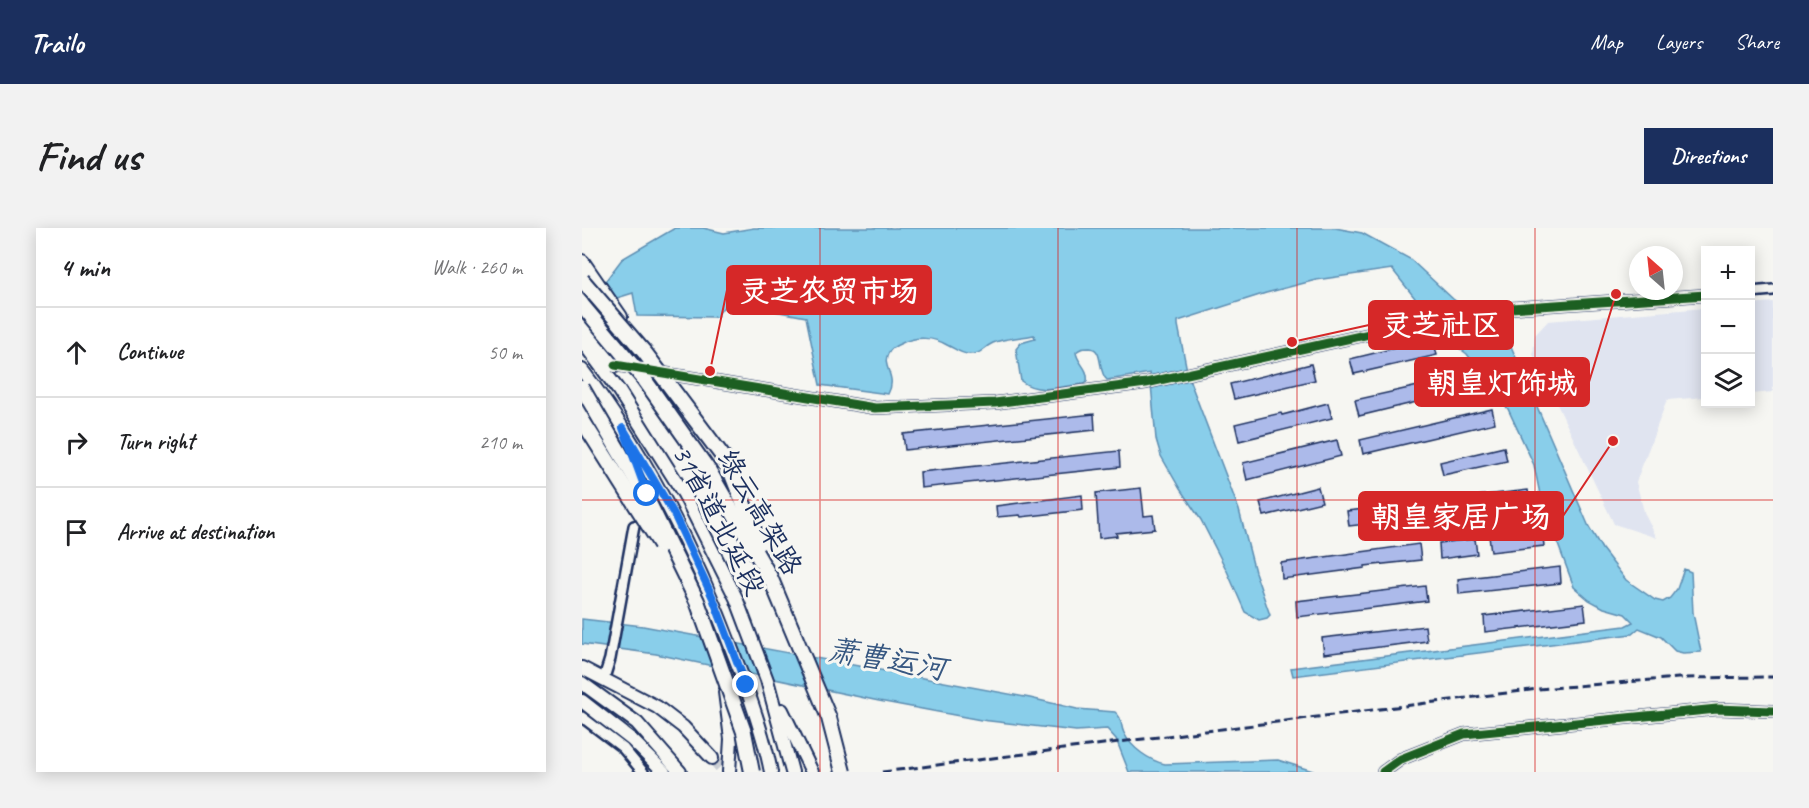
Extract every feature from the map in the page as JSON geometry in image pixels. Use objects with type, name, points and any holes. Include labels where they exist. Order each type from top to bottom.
[{"type":"highway","points":[[582,262],[645,353],[727,462],[829,718]]},
{"type":"highway","points":[[582,280],[645,353]]},
{"type":"highway","name":"绿云高架路","points":[[582,305],[644,379],[709,471],[770,577],[829,718],[843,772]]},
{"type":"highway","points":[[582,325],[615,365]]},
{"type":"highway","points":[[582,388],[647,499],[697,601],[744,732],[752,772]]},
{"type":"highway","points":[[582,420],[697,601]]},
{"type":"main road","name":"31省道北延段","points":[[582,341],[619,391],[684,494],[736,598],[767,680],[792,772]]},
{"type":"main road","points":[[582,370],[623,428],[674,514],[713,598],[746,685],[771,772]]},
{"type":"main road","points":[[623,428],[647,494],[692,594],[727,697],[730,739],[729,772]]},
{"type":"main road","points":[[582,668],[657,707],[683,727],[712,758]]},
{"type":"main road","points":[[767,680],[812,772]]},
{"type":"main road","points":[[582,683],[637,723],[680,772]]},
{"type":"main road","points":[[582,701],[632,740],[664,772]]},
{"type":"street","points":[[1755,292],[1773,291]]},
{"type":"street","points":[[615,365],[875,408],[995,403],[1146,383],[1424,322],[1481,312],[1701,295]]},
{"type":"street","points":[[604,678],[610,659],[633,526]]},
{"type":"street","points":[[1383,772],[1401,759],[1464,734],[1717,709],[1773,711]]},
{"type":"street","points":[[582,717],[623,748],[644,772]]},
{"type":"shaded area","points":[[1773,302],[1773,392],[1755,394],[1755,304]]},
{"type":"shaded area","points":[[1701,308],[1701,397],[1667,400],[1636,482],[1645,515],[1657,538],[1614,524],[1533,354],[1535,335],[1548,321]]},
{"type":"water","points":[[675,228],[703,228],[724,233],[754,228],[1335,228],[1362,233],[1410,259],[1453,299],[1488,324],[1504,330],[1589,527],[1602,549],[1626,580],[1655,600],[1663,602],[1670,598],[1677,589],[1684,569],[1691,572],[1693,613],[1701,652],[1675,651],[1661,637],[1639,628],[1632,634],[1293,676],[1291,668],[1625,626],[1633,622],[1625,614],[1604,608],[1589,600],[1574,587],[1541,499],[1534,465],[1508,409],[1467,354],[1448,340],[1392,269],[1316,280],[1178,321],[1188,376],[1239,510],[1255,572],[1270,615],[1259,620],[1245,612],[1201,520],[1161,456],[1156,439],[1150,373],[1107,380],[1097,352],[1094,349],[1084,348],[1076,352],[1087,376],[1084,384],[1035,388],[1021,381],[1016,349],[1021,343],[1035,339],[1034,335],[997,341],[973,354],[965,354],[936,340],[919,338],[898,345],[889,352],[886,363],[891,377],[891,388],[888,394],[820,385],[806,317],[736,304],[724,307],[717,317],[637,316],[633,293],[604,302],[597,292],[622,259]]},
{"type":"water","points":[[582,619],[643,626],[1030,698],[1077,709],[1115,712],[1131,744],[1147,757],[1165,764],[1278,760],[1316,772],[1129,772],[1116,739],[1107,729],[1076,731],[981,720],[656,654],[582,644]]},
{"type":"building","points":[[1433,339],[1437,355],[1354,374],[1350,359]]},
{"type":"building","points":[[1311,364],[1315,380],[1234,399],[1230,384]]},
{"type":"building","points":[[1463,376],[1466,390],[1359,416],[1355,400]]},
{"type":"building","points":[[1328,403],[1332,418],[1239,441],[1235,424]]},
{"type":"building","points":[[1492,409],[1495,423],[1363,454],[1360,440]]},
{"type":"building","points":[[1094,414],[1095,430],[905,450],[903,434]]},
{"type":"building","points":[[1337,440],[1341,456],[1247,480],[1243,463]]},
{"type":"building","points":[[1504,447],[1507,461],[1443,475],[1440,462]]},
{"type":"building","points":[[1119,451],[1120,467],[921,488],[920,472]]},
{"type":"building","points":[[1318,487],[1322,502],[1264,516],[1260,502]]},
{"type":"building","points":[[1141,488],[1144,516],[1153,515],[1155,529],[1116,533],[1117,536],[1099,538],[1096,493]]},
{"type":"building","points":[[1528,490],[1530,504],[1426,516],[1424,502]]},
{"type":"building","points":[[1082,495],[1083,510],[1021,517],[1020,515],[997,517],[996,506]]},
{"type":"building","points":[[1410,504],[1412,519],[1349,526],[1347,511]]},
{"type":"building","points":[[1542,530],[1544,546],[1491,552],[1489,536]]},
{"type":"building","points":[[1475,539],[1477,554],[1440,559],[1439,543]]},
{"type":"building","points":[[1419,544],[1421,560],[1282,579],[1281,563]]},
{"type":"building","points":[[1560,567],[1561,583],[1459,594],[1458,579]]},
{"type":"building","points":[[1425,586],[1427,601],[1297,617],[1296,601]]},
{"type":"building","points":[[1584,604],[1586,620],[1485,632],[1484,616]]},
{"type":"building","points":[[1425,626],[1427,641],[1324,654],[1322,638]]},
{"type":"tunnel","points":[[712,758],[725,772]]},
{"type":"railway","points":[[882,772],[1538,689],[1678,678],[1773,677]]},
{"type":"cycle path","points":[[615,365],[875,408],[995,403],[1146,383],[1424,322],[1511,308],[1701,295]]},
{"type":"cycle path","points":[[1383,772],[1401,759],[1464,734],[1717,709],[1773,711]]},
{"type":"place","name":"朝皇灯饰城","points":[[1616,294]]},
{"type":"place","name":"灵芝社区","points":[[1292,342]]},
{"type":"place","name":"灵芝农贸市场","points":[[710,371]]},
{"type":"place","name":"朝皇家居广场","points":[[1613,441]]},
{"type":"route","points":[[647,494],[623,428],[674,514],[713,598],[746,685]]},
{"type":"water label","name":"萧曹运河","points":[[887,659]]}]
